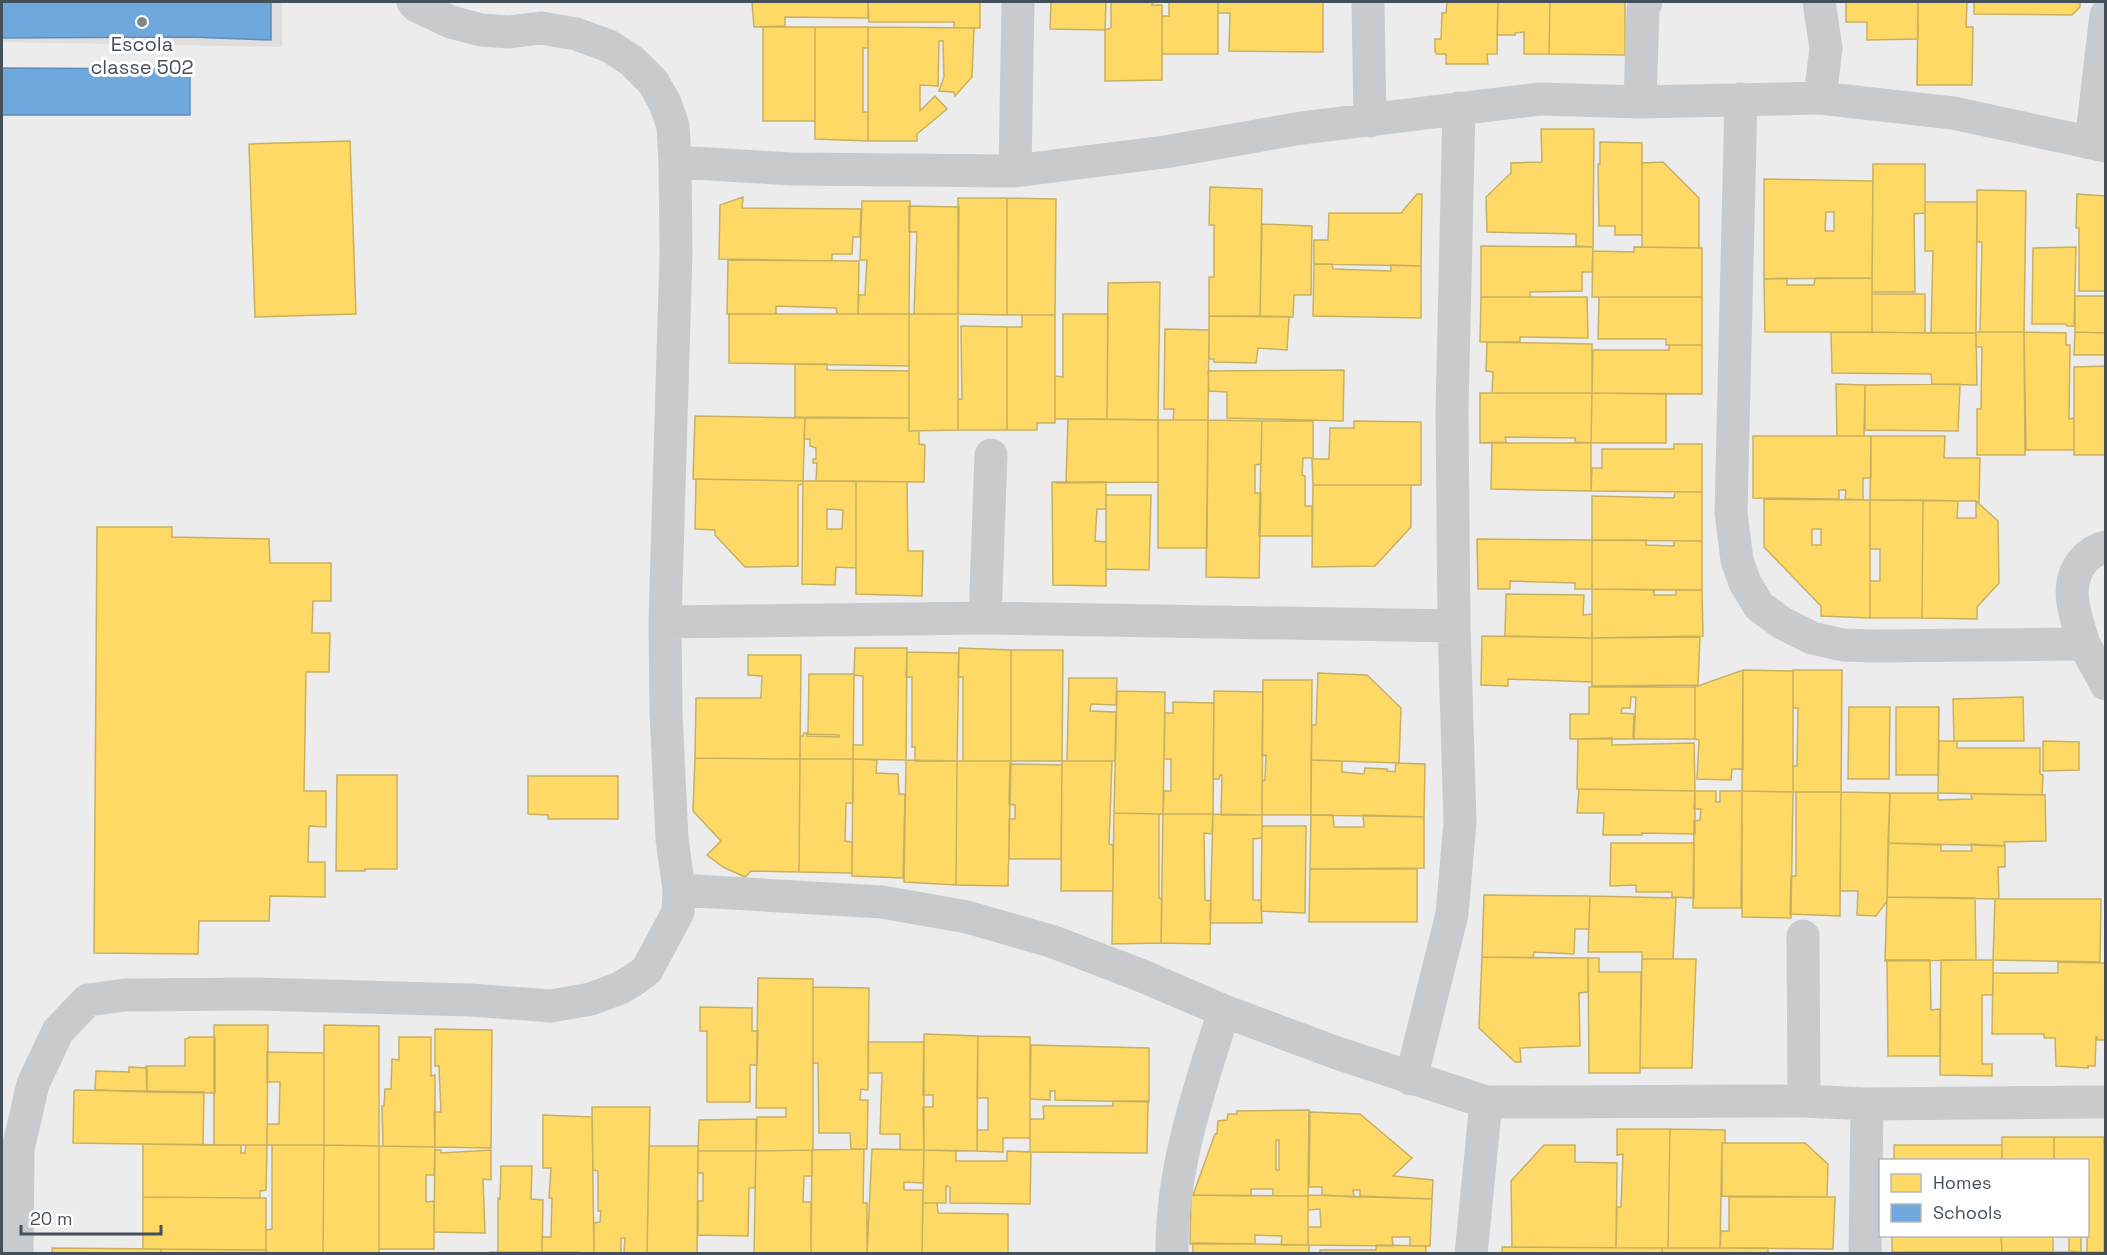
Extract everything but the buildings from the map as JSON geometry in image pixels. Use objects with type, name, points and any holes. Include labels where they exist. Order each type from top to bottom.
[{"type":"street","points":[[17,1254],[18,1149],[33,1084],[58,1032],[88,1000],[125,995],[257,994],[470,1000],[551,1006],[591,999],[635,980],[647,969],[678,912],[680,890],[672,840],[666,712],[665,622],[676,253],[673,126],[665,103],[653,82],[632,61],[609,46],[576,34],[541,27],[509,32],[481,30],[451,22],[413,2]]},
{"type":"street","points":[[1015,171],[1018,2]]},
{"type":"street","points":[[1368,2],[1370,121]]},
{"type":"street","points":[[1640,102],[1643,9],[1646,2]]},
{"type":"street","points":[[1819,2],[1826,48],[1820,98]]},
{"type":"street","points":[[675,162],[792,169],[1015,171],[1164,152],[1302,128],[1540,99],[1640,102],[1820,98],[1953,113],[2098,145],[2106,15]]},
{"type":"street","points":[[1741,99],[1731,513],[1737,560],[1745,583],[1759,606],[1782,623],[1812,638],[1844,645],[1949,647],[2000,644],[2084,644]]},
{"type":"street","points":[[1411,1079],[1452,914],[1460,822],[1454,626],[1452,411],[1459,108]]},
{"type":"street","points":[[985,618],[991,455]]},
{"type":"street","points":[[2106,547],[2089,554],[2074,573],[2071,585],[2073,606],[2084,644],[2106,684]]},
{"type":"street","points":[[665,622],[985,618],[1454,626]]},
{"type":"street","points":[[680,890],[882,902],[967,917],[1062,946],[1140,975],[1224,1011],[1411,1079],[1486,1102],[1804,1101],[1867,1104],[2106,1101]]},
{"type":"street","points":[[1803,936],[1804,1101]]},
{"type":"street","points":[[1172,1254],[1172,1221],[1180,1158],[1224,1011]]},
{"type":"street","points":[[1471,1254],[1486,1102]]},
{"type":"street","points":[[1865,1254],[1867,1104]]},
{"type":"shaded area","name":"Escola classe 502","points":[[2,2],[282,2],[282,47],[2,42]]},
{"type":"place","name":"Escola classe 502","points":[[142,22]]}]
